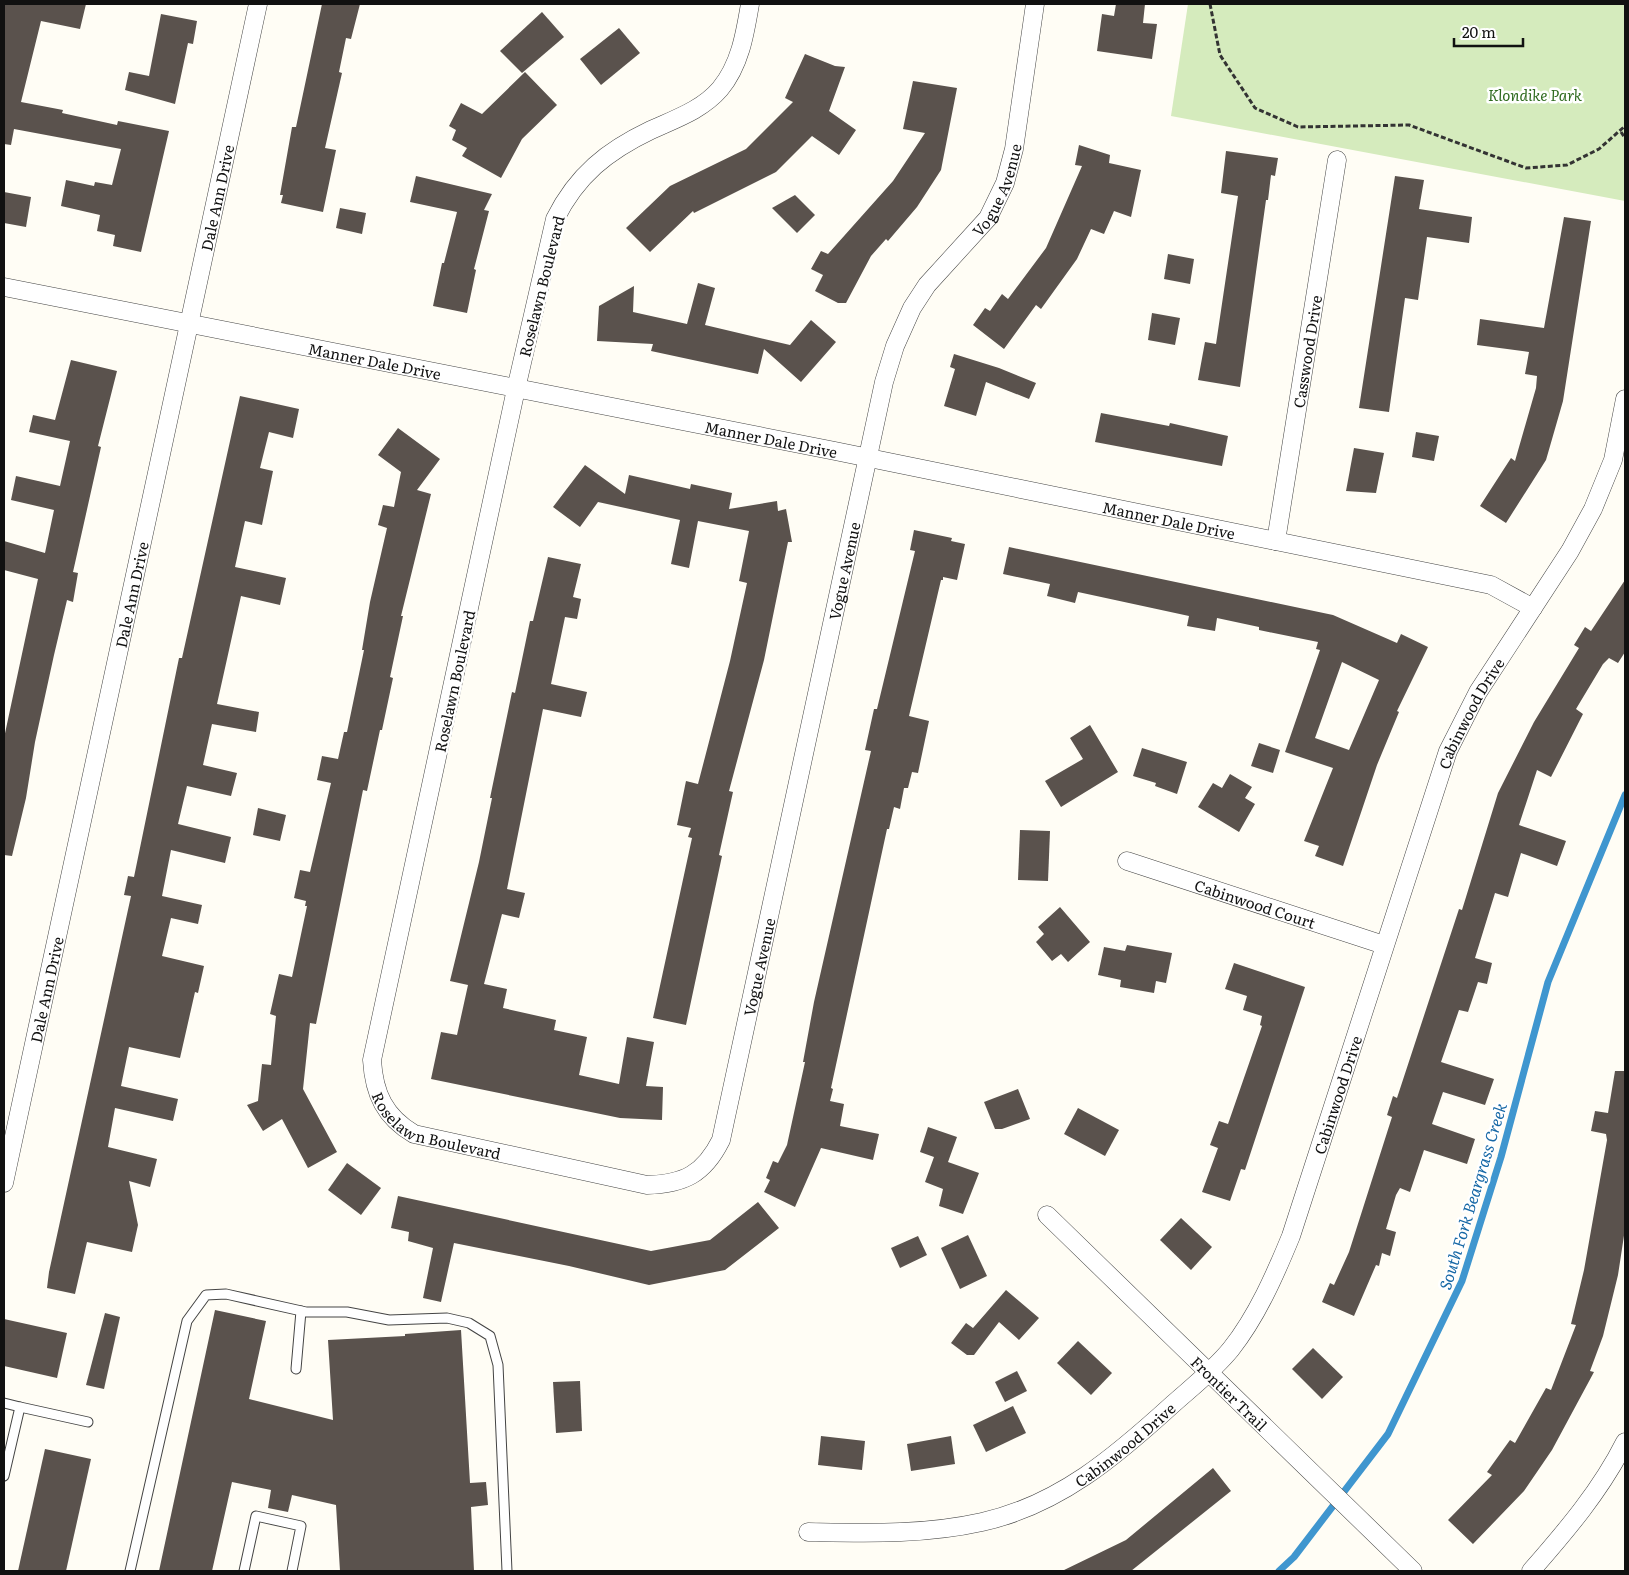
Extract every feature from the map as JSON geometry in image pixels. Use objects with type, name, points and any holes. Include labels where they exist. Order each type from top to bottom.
[{"type":"street","name":"Dale Ann Drive","points":[[4,1183],[10,1128],[258,4]]},
{"type":"street","name":"Roselawn Boulevard","points":[[705,1165],[684,1179],[666,1184],[647,1185],[441,1142],[414,1134],[401,1126],[381,1102],[373,1081],[372,1060],[543,263],[555,219],[564,201],[585,174],[616,148],[689,113],[706,102],[720,89],[737,60],[745,36],[750,4]]},
{"type":"street","name":"Vogue Avenue","points":[[705,1165],[721,1140],[869,459],[884,382],[895,346],[912,308],[927,285],[988,218],[1005,183],[1014,149],[1035,4]]},
{"type":"street","name":"Casswood Drive","points":[[1276,541],[1337,160]]},
{"type":"street","name":"Manner Dale Drive","points":[[4,288],[1276,541],[1491,586],[1533,608]]},
{"type":"street","name":"Cabinwood Drive","points":[[808,1532],[886,1534],[935,1531],[983,1522],[1021,1510],[1070,1487],[1097,1470],[1209,1372],[1239,1338],[1261,1302],[1280,1263],[1448,751],[1478,692],[1570,551],[1593,509],[1613,460],[1625,399]]},
{"type":"street","name":"Cabinwood Court","points":[[1127,861],[1384,945]]},
{"type":"street","name":"Frontier Trail","points":[[1047,1215],[1414,1571]]},
{"type":"street","points":[[1531,1571],[1564,1534],[1600,1486],[1625,1442]]},
{"type":"lane","points":[[130,1571],[187,1321],[206,1295],[226,1294],[301,1311],[347,1312],[389,1320],[447,1318],[469,1323],[490,1336],[498,1365],[507,1571]]},
{"type":"lane","points":[[296,1368],[301,1311]]},
{"type":"lane","points":[[4,1403],[88,1422]]},
{"type":"lane","points":[[4,1476],[20,1407]]},
{"type":"lane","points":[[244,1571],[256,1516],[302,1526],[292,1571]]},
{"type":"path","points":[[1210,4],[1220,55],[1255,108],[1298,128],[1409,125],[1526,168],[1567,165],[1599,149],[1621,132],[1625,126]]},
{"type":"path","points":[[1621,132],[1625,138]]},
{"type":"green space","name":"Klondike Park","points":[[1188,4],[1625,4],[1625,201],[1171,116]]},
{"type":"building","points":[[4,4],[86,4],[80,29],[41,21],[21,102],[63,110],[62,113],[117,125],[118,121],[169,131],[141,252],[113,246],[115,235],[97,231],[100,215],[61,206],[66,180],[94,186],[95,182],[112,185],[121,149],[14,129],[11,145],[4,144]]},
{"type":"building","points":[[322,4],[360,4],[351,39],[346,38],[339,72],[342,73],[325,148],[336,150],[323,212],[281,203],[283,195],[280,195],[292,127],[296,127]]},
{"type":"building","points":[[1116,4],[1145,4],[1143,23],[1157,24],[1152,59],[1097,51],[1102,14],[1114,16]]},
{"type":"building","points":[[542,12],[564,37],[522,73],[500,51]]},
{"type":"building","points":[[161,14],[197,21],[193,44],[188,43],[175,104],[125,90],[129,72],[149,76]]},
{"type":"building","points":[[619,28],[640,53],[601,85],[580,59]]},
{"type":"building","points":[[805,54],[835,66],[845,67],[829,111],[856,130],[839,155],[812,136],[776,172],[694,213],[693,211],[650,252],[626,228],[670,186],[746,149],[793,102],[785,98]]},
{"type":"building","points":[[525,72],[557,105],[522,139],[501,178],[462,156],[467,148],[452,140],[456,130],[449,126],[461,103],[482,114]]},
{"type":"building","points":[[913,81],[957,88],[941,170],[917,207],[888,241],[886,239],[871,256],[846,303],[838,303],[815,291],[823,275],[811,269],[821,251],[828,254],[893,181],[925,133],[903,129]]},
{"type":"building","points":[[1079,145],[1110,155],[1109,163],[1141,170],[1131,217],[1114,211],[1104,234],[1091,229],[1077,259],[1041,309],[1036,305],[1004,349],[973,325],[985,308],[990,311],[1002,294],[1008,299],[1046,248],[1082,166],[1075,165]]},
{"type":"building","points":[[1226,151],[1278,158],[1275,176],[1271,175],[1268,200],[1266,200],[1240,387],[1198,380],[1205,342],[1216,344],[1238,196],[1221,193]]},
{"type":"building","points":[[416,176],[492,194],[484,210],[489,211],[474,269],[476,270],[467,313],[433,306],[442,263],[444,263],[457,212],[410,202]]},
{"type":"building","points":[[1395,176],[1424,180],[1419,209],[1472,217],[1469,243],[1427,237],[1418,300],[1405,298],[1389,412],[1359,408]]},
{"type":"building","points":[[4,192],[31,197],[26,227],[4,223]]},
{"type":"building","points":[[795,195],[815,215],[797,233],[772,208]]},
{"type":"building","points":[[340,208],[366,213],[362,234],[336,228]]},
{"type":"building","points":[[1564,217],[1591,221],[1563,401],[1546,460],[1506,523],[1480,506],[1511,458],[1515,461],[1536,388],[1537,376],[1525,374],[1529,352],[1477,345],[1480,319],[1544,328]]},
{"type":"building","points":[[1168,254],[1194,259],[1190,284],[1164,279]]},
{"type":"building","points":[[698,283],[715,288],[705,325],[790,345],[811,320],[836,342],[801,382],[764,349],[758,374],[651,351],[653,344],[597,341],[599,306],[634,286],[633,312],[687,324]]},
{"type":"building","points":[[1152,313],[1180,318],[1175,345],[1148,340]]},
{"type":"building","points":[[954,354],[999,368],[1036,383],[1029,399],[986,382],[976,416],[944,406],[955,369],[950,367]]},
{"type":"building","points":[[71,360],[117,371],[98,446],[101,447],[73,572],[78,573],[73,602],[67,600],[35,742],[26,798],[12,856],[4,855],[4,738],[38,579],[4,570],[4,541],[45,553],[54,510],[11,500],[16,476],[60,486],[70,441],[29,432],[33,415],[55,420]]},
{"type":"building","points":[[240,396],[299,409],[293,438],[269,432],[260,468],[273,471],[262,525],[245,521],[235,567],[286,578],[280,605],[241,596],[217,704],[259,712],[256,732],[212,724],[203,765],[237,773],[231,796],[187,786],[178,824],[231,837],[225,863],[171,850],[162,896],[202,905],[198,924],[171,918],[162,956],[204,966],[198,993],[195,992],[180,1058],[129,1047],[121,1086],[178,1099],[173,1121],[115,1108],[108,1147],[157,1159],[150,1187],[129,1181],[138,1225],[132,1252],[87,1242],[75,1294],[47,1288],[49,1272],[131,896],[124,895],[128,876],[134,877],[179,658],[182,658]]},
{"type":"building","points":[[1101,413],[1169,426],[1170,423],[1228,436],[1222,466],[1095,442]]},
{"type":"building","points":[[398,428],[440,459],[417,490],[431,494],[401,616],[403,616],[390,677],[393,678],[382,730],[380,730],[367,791],[363,790],[316,1024],[310,1023],[303,1089],[337,1152],[308,1168],[282,1119],[263,1131],[247,1105],[258,1101],[262,1064],[271,1065],[276,1016],[270,1014],[279,974],[292,977],[307,906],[305,906],[306,901],[294,898],[300,870],[310,872],[331,783],[317,780],[322,756],[338,759],[344,732],[347,732],[364,650],[362,650],[370,602],[387,528],[378,525],[383,505],[394,507],[401,472],[378,455]]},
{"type":"building","points":[[1416,432],[1439,436],[1434,461],[1412,457]]},
{"type":"building","points":[[1354,448],[1384,453],[1376,493],[1346,491]]},
{"type":"building","points":[[585,465],[625,494],[629,475],[690,489],[691,484],[732,493],[729,509],[777,501],[778,511],[786,509],[792,542],[788,542],[764,660],[729,791],[733,792],[719,855],[722,856],[686,1025],[653,1018],[692,838],[688,837],[691,828],[677,825],[686,781],[698,784],[730,661],[747,583],[739,581],[749,531],[698,521],[689,568],[671,564],[680,520],[598,502],[580,527],[553,507]]},
{"type":"building","points":[[914,530],[952,538],[951,541],[965,544],[957,580],[943,577],[943,580],[941,580],[909,716],[929,721],[918,773],[912,772],[908,788],[904,788],[900,809],[894,807],[889,829],[887,829],[831,1088],[833,1089],[830,1101],[844,1104],[840,1126],[879,1134],[873,1160],[821,1148],[795,1207],[764,1192],[770,1180],[766,1178],[773,1161],[778,1163],[787,1145],[805,1062],[803,1062],[814,1002],[871,751],[865,750],[874,709],[877,709],[915,551],[910,550]]},
{"type":"building","points":[[1009,547],[1333,615],[1397,643],[1401,634],[1428,647],[1397,711],[1399,712],[1377,765],[1343,866],[1315,856],[1319,846],[1304,841],[1333,768],[1285,752],[1320,650],[1316,649],[1318,642],[1259,630],[1259,627],[1217,618],[1215,631],[1187,626],[1189,616],[1078,592],[1075,603],[1047,596],[1050,584],[1003,574]],"holes":[[[1342,662],[1379,680],[1349,750],[1315,738]]]},
{"type":"building","points":[[548,557],[581,564],[573,597],[581,599],[577,619],[565,617],[551,684],[587,692],[581,717],[543,709],[507,889],[525,893],[519,918],[502,914],[484,984],[507,989],[503,1008],[556,1020],[554,1030],[587,1037],[579,1075],[619,1084],[627,1037],[654,1042],[646,1086],[663,1087],[662,1120],[620,1118],[431,1079],[441,1032],[457,1035],[468,985],[450,981],[479,862],[512,692],[515,693],[530,621],[533,621]]},
{"type":"building","points":[[1625,580],[1625,652],[1618,663],[1609,658],[1603,664],[1576,709],[1583,714],[1551,777],[1537,770],[1519,825],[1566,841],[1557,866],[1521,853],[1508,897],[1495,893],[1475,958],[1492,963],[1487,984],[1478,982],[1468,1012],[1459,1010],[1441,1062],[1494,1079],[1485,1105],[1443,1092],[1432,1124],[1475,1139],[1467,1164],[1424,1150],[1410,1192],[1400,1188],[1396,1195],[1386,1229],[1396,1232],[1390,1256],[1382,1253],[1379,1266],[1376,1265],[1354,1316],[1322,1302],[1330,1283],[1334,1285],[1349,1252],[1392,1117],[1387,1115],[1393,1096],[1397,1098],[1459,909],[1462,910],[1498,793],[1534,722],[1579,648],[1574,645],[1585,627],[1591,631]]},
{"type":"building","points":[[1090,725],[1118,772],[1061,807],[1045,781],[1083,759],[1070,738]]},
{"type":"building","points":[[1259,743],[1280,750],[1273,773],[1251,766]]},
{"type":"building","points":[[1142,748],[1187,762],[1177,794],[1155,786],[1156,783],[1133,776]]},
{"type":"building","points":[[1230,774],[1252,787],[1245,798],[1255,804],[1239,832],[1198,807],[1213,783],[1222,788]]},
{"type":"building","points":[[258,808],[286,815],[280,841],[253,835]]},
{"type":"building","points":[[1020,830],[1050,831],[1048,881],[1018,880]]},
{"type":"building","points":[[1060,907],[1090,942],[1068,962],[1061,954],[1052,961],[1036,942],[1044,934],[1038,927]]},
{"type":"building","points":[[1127,945],[1172,953],[1166,983],[1156,981],[1154,993],[1120,987],[1121,980],[1098,975],[1104,947],[1125,951]]},
{"type":"building","points":[[1234,963],[1305,987],[1245,1170],[1241,1169],[1230,1201],[1202,1192],[1218,1148],[1210,1145],[1219,1121],[1228,1124],[1262,1026],[1260,1025],[1262,1016],[1243,1010],[1247,996],[1225,989]]},
{"type":"building","points":[[1615,1071],[1625,1071],[1625,1229],[1618,1275],[1603,1336],[1590,1371],[1594,1372],[1552,1450],[1524,1491],[1473,1544],[1448,1520],[1492,1475],[1487,1472],[1510,1440],[1515,1443],[1546,1388],[1551,1390],[1576,1325],[1571,1324],[1584,1270],[1607,1140],[1606,1134],[1591,1131],[1595,1111],[1608,1113]]},
{"type":"building","points":[[1018,1089],[1030,1119],[1002,1129],[995,1129],[984,1102]]},
{"type":"building","points":[[1078,1108],[1119,1130],[1105,1156],[1064,1134]]},
{"type":"building","points":[[928,1127],[957,1137],[948,1162],[979,1173],[963,1214],[939,1206],[943,1189],[925,1182],[934,1157],[920,1152]]},
{"type":"building","points":[[347,1163],[381,1188],[361,1215],[328,1190]]},
{"type":"building","points":[[398,1196],[651,1251],[710,1240],[758,1202],[779,1228],[725,1270],[649,1285],[569,1266],[454,1243],[441,1302],[423,1298],[433,1248],[408,1241],[409,1232],[391,1228]]},
{"type":"building","points":[[1181,1218],[1212,1247],[1191,1270],[1160,1240]]},
{"type":"building","points":[[968,1235],[987,1276],[960,1289],[941,1248]]},
{"type":"building","points":[[918,1236],[927,1255],[900,1268],[891,1248]]},
{"type":"building","points":[[1006,1290],[1039,1318],[1019,1340],[999,1322],[974,1355],[967,1355],[951,1343],[966,1323],[973,1328]]},
{"type":"building","points":[[215,1310],[266,1321],[249,1399],[333,1420],[328,1340],[405,1336],[405,1334],[461,1330],[470,1483],[486,1482],[488,1505],[471,1507],[474,1571],[340,1571],[336,1505],[292,1495],[288,1512],[268,1508],[271,1490],[232,1482],[212,1571],[159,1571]]},
{"type":"building","points":[[105,1313],[120,1317],[104,1389],[86,1385]]},
{"type":"building","points":[[4,1319],[67,1333],[57,1378],[4,1366]]},
{"type":"building","points":[[1078,1341],[1112,1373],[1091,1395],[1057,1363]]},
{"type":"building","points":[[1313,1348],[1343,1377],[1322,1399],[1292,1369]]},
{"type":"building","points":[[1017,1371],[1027,1391],[1005,1402],[995,1382]]},
{"type":"building","points":[[580,1381],[582,1431],[556,1433],[553,1382]]},
{"type":"building","points":[[1013,1406],[1026,1433],[986,1452],[973,1425]]},
{"type":"building","points":[[821,1436],[865,1441],[862,1470],[818,1465]]},
{"type":"building","points":[[951,1436],[955,1464],[911,1471],[907,1444]]},
{"type":"building","points":[[45,1449],[91,1459],[66,1571],[18,1571]]},
{"type":"building","points":[[1213,1468],[1231,1491],[1131,1571],[1062,1571],[1126,1540]]},
{"type":"waterway","name":"South Fork Beargrass Creek","points":[[1279,1571],[1294,1557],[1388,1434],[1462,1281],[1501,1157],[1548,982],[1625,795]]}]
